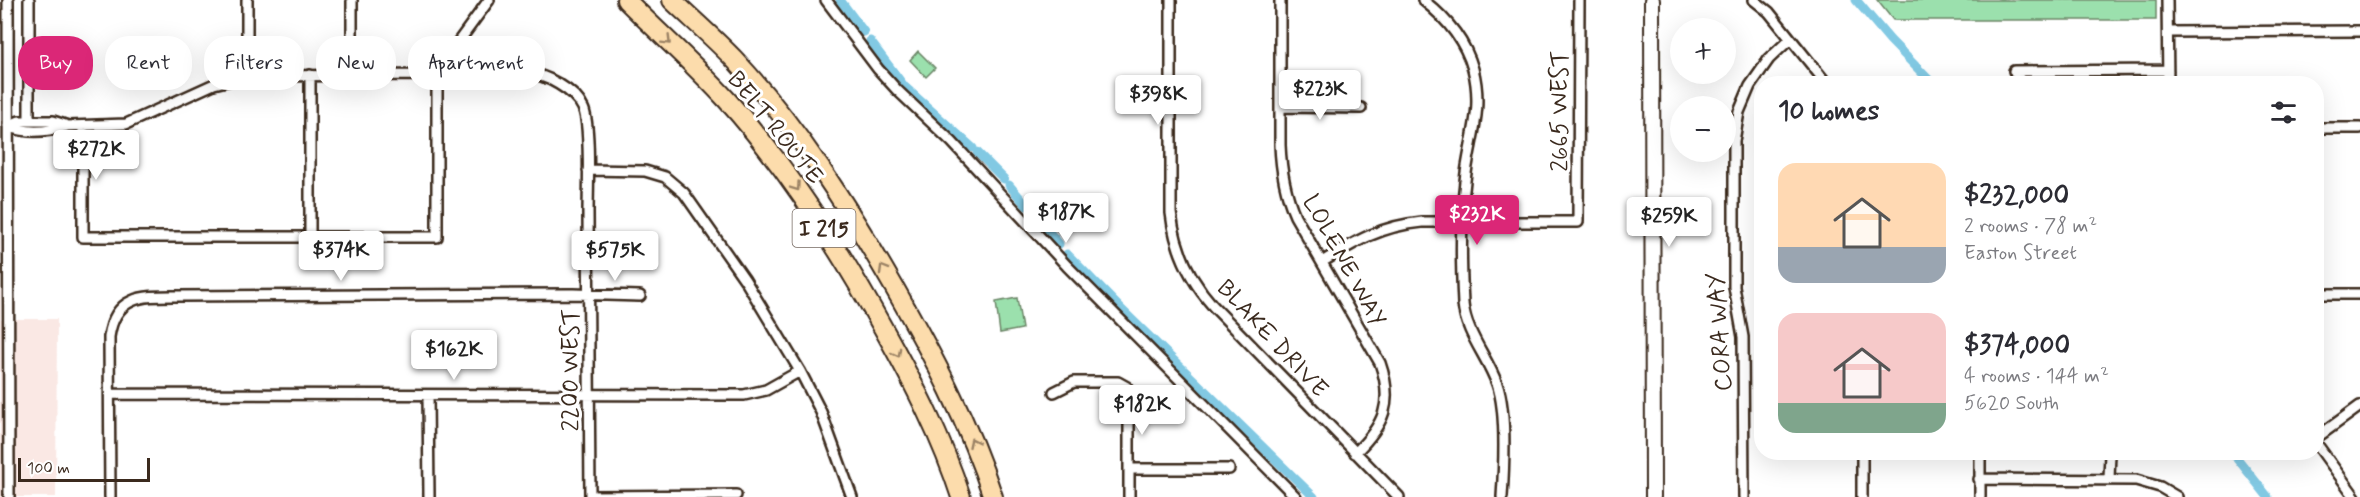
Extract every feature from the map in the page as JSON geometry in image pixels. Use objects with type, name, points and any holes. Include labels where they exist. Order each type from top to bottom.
[{"type":"highway","name":"BELT ROUTE","points":[[626,0],[726,99],[796,185],[856,278],[911,380],[954,474],[961,497]]},
{"type":"highway","name":"BELT ROUTE","points":[[672,0],[735,60],[811,153],[874,253],[928,347],[979,454],[993,497]]},
{"type":"main road","points":[[1653,0],[1653,497]]},
{"type":"street","points":[[8,0],[5,325],[9,497]]},
{"type":"street","points":[[29,0],[29,121]]},
{"type":"street","points":[[247,0],[247,36]]},
{"type":"street","points":[[352,0],[352,36]]},
{"type":"street","points":[[463,36],[489,0]]},
{"type":"street","points":[[826,0],[886,78],[960,150],[1067,266],[1296,497]]},
{"type":"street","name":"BLAKE DRIVE","points":[[1171,0],[1172,213],[1174,234],[1185,265],[1193,281],[1213,306],[1399,497]]},
{"type":"street","name":"LOLENE WAY","points":[[1280,0],[1281,168],[1286,193],[1295,216],[1380,363],[1385,377],[1387,402],[1382,419],[1378,428],[1355,453]]},
{"type":"street","points":[[1423,0],[1448,22],[1460,39],[1469,57],[1475,80],[1478,113],[1465,180],[1463,222],[1465,316],[1473,338],[1494,376],[1500,395],[1503,428],[1502,497]]},
{"type":"street","name":"2665 WEST","points":[[1463,222],[1578,222],[1579,0]]},
{"type":"street","points":[[1754,0],[1768,12],[1820,76]]},
{"type":"street","points":[[2167,0],[2169,76]]},
{"type":"street","points":[[2168,32],[2360,31]]},
{"type":"street","name":"CORA WAY","points":[[1757,76],[1769,59],[1790,39]]},
{"type":"street","points":[[2017,76],[2014,71],[2169,70]]},
{"type":"street","points":[[304,75],[316,75]]},
{"type":"street","points":[[310,75],[310,237]]},
{"type":"street","name":"2200 WEST","points":[[545,77],[581,104],[586,116],[590,496]]},
{"type":"street","name":"CORA WAY","points":[[1744,497],[1743,337],[1734,287],[1734,141],[1739,112],[1754,81]]},
{"type":"street","points":[[8,126],[19,121],[53,122],[68,126],[126,124],[204,89]]},
{"type":"street","points":[[82,126],[82,237],[436,237],[436,90]]},
{"type":"street","points":[[1280,108],[1361,108]]},
{"type":"street","points":[[8,126],[20,131],[52,131],[68,126]]},
{"type":"street","points":[[2324,128],[2360,128]]},
{"type":"street","points":[[588,170],[645,171],[665,177],[679,187],[745,280],[800,371],[821,412],[852,497]]},
{"type":"street","points":[[1322,262],[1357,241],[1391,226],[1422,222],[1463,222]]},
{"type":"street","points":[[2324,294],[2360,294]]},
{"type":"street","points":[[110,497],[109,337],[114,317],[128,302],[147,296],[640,296]]},
{"type":"street","points":[[110,394],[744,395],[766,390],[800,371]]},
{"type":"street","points":[[1054,392],[1074,382],[1118,382],[1125,385],[1129,396],[1129,497]]},
{"type":"street","points":[[428,395],[429,497]]},
{"type":"street","points":[[2324,432],[2360,406]]},
{"type":"street","points":[[2324,454],[2355,497]]},
{"type":"street","points":[[1862,460],[1862,497]]},
{"type":"street","points":[[1980,460],[1980,497]]},
{"type":"street","points":[[2109,479],[2110,460]]},
{"type":"street","points":[[1129,469],[1228,469]]},
{"type":"street","points":[[1979,479],[2109,479],[2146,482],[2177,497]]},
{"type":"street","points":[[590,496],[736,495]]},
{"type":"shaded area","points":[[0,0],[1,319],[57,319],[56,497],[0,497]]},
{"type":"green space","points":[[1877,0],[2156,0],[2156,20],[1893,20]]},
{"type":"green space","points":[[918,51],[935,68],[926,77],[910,60]]},
{"type":"green space","points":[[1017,298],[1022,329],[1000,333],[996,302]]},
{"type":"waterway","points":[[840,0],[864,32]]},
{"type":"waterway","points":[[1856,0],[1925,76]]},
{"type":"waterway","points":[[870,41],[904,86],[973,148]]},
{"type":"waterway","points":[[977,152],[1004,179]]},
{"type":"waterway","points":[[1009,185],[1027,206]]},
{"type":"waterway","points":[[1032,212],[1059,244]]},
{"type":"waterway","points":[[1067,254],[1314,497]]},
{"type":"waterway","points":[[2239,460],[2268,497]]}]
